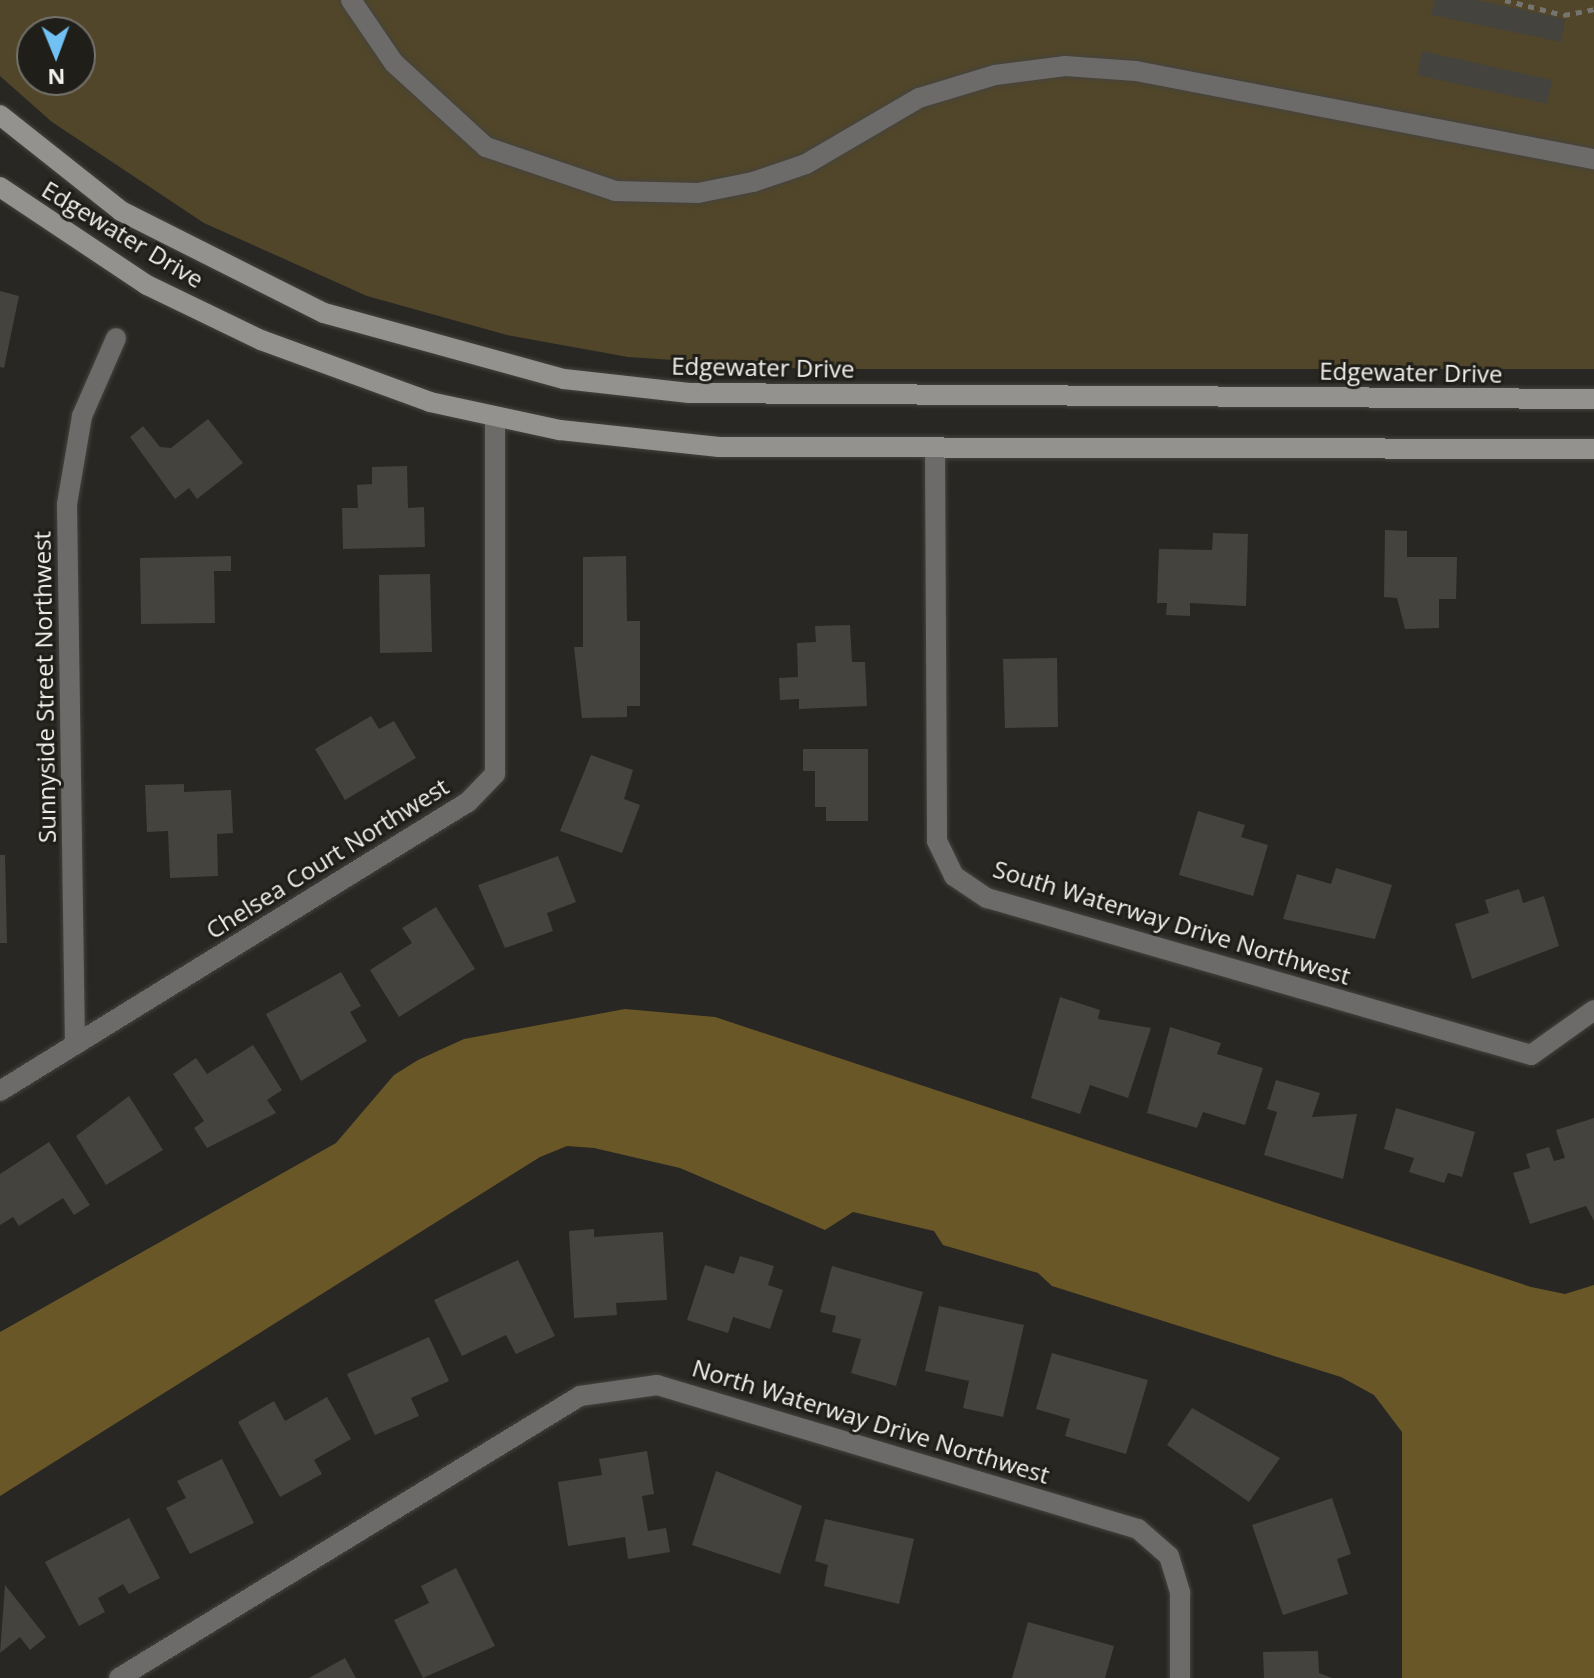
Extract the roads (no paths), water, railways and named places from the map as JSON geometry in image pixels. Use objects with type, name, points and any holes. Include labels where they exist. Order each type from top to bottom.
[{"type":"street","points":[[351,0],[394,63],[486,147],[615,191],[698,193],[753,182],[806,164],[919,98],[995,75],[1065,66],[1136,71],[1594,159]]},
{"type":"street","name":"Edgewater Drive","points":[[0,115],[121,211],[324,313],[564,379],[689,393],[1594,399]]},
{"type":"street","name":"Edgewater Drive","points":[[0,187],[147,285],[261,340],[351,378],[495,418],[719,447],[935,450],[1594,449]]},
{"type":"street","name":"Sunnyside Street Northwest","points":[[75,1045],[67,504],[82,416],[116,338]]},
{"type":"street","name":"Chelsea Court Northwest","points":[[0,1091],[468,802],[495,774],[495,418]]},
{"type":"street","name":"South Waterway Drive Northwest","points":[[935,450],[937,841],[954,876],[987,898],[1531,1055],[1594,1010]]},
{"type":"street","name":"North Waterway Drive Northwest","points":[[119,1678],[580,1396],[657,1385],[1138,1529],[1169,1556],[1180,1593],[1180,1678]]}]
